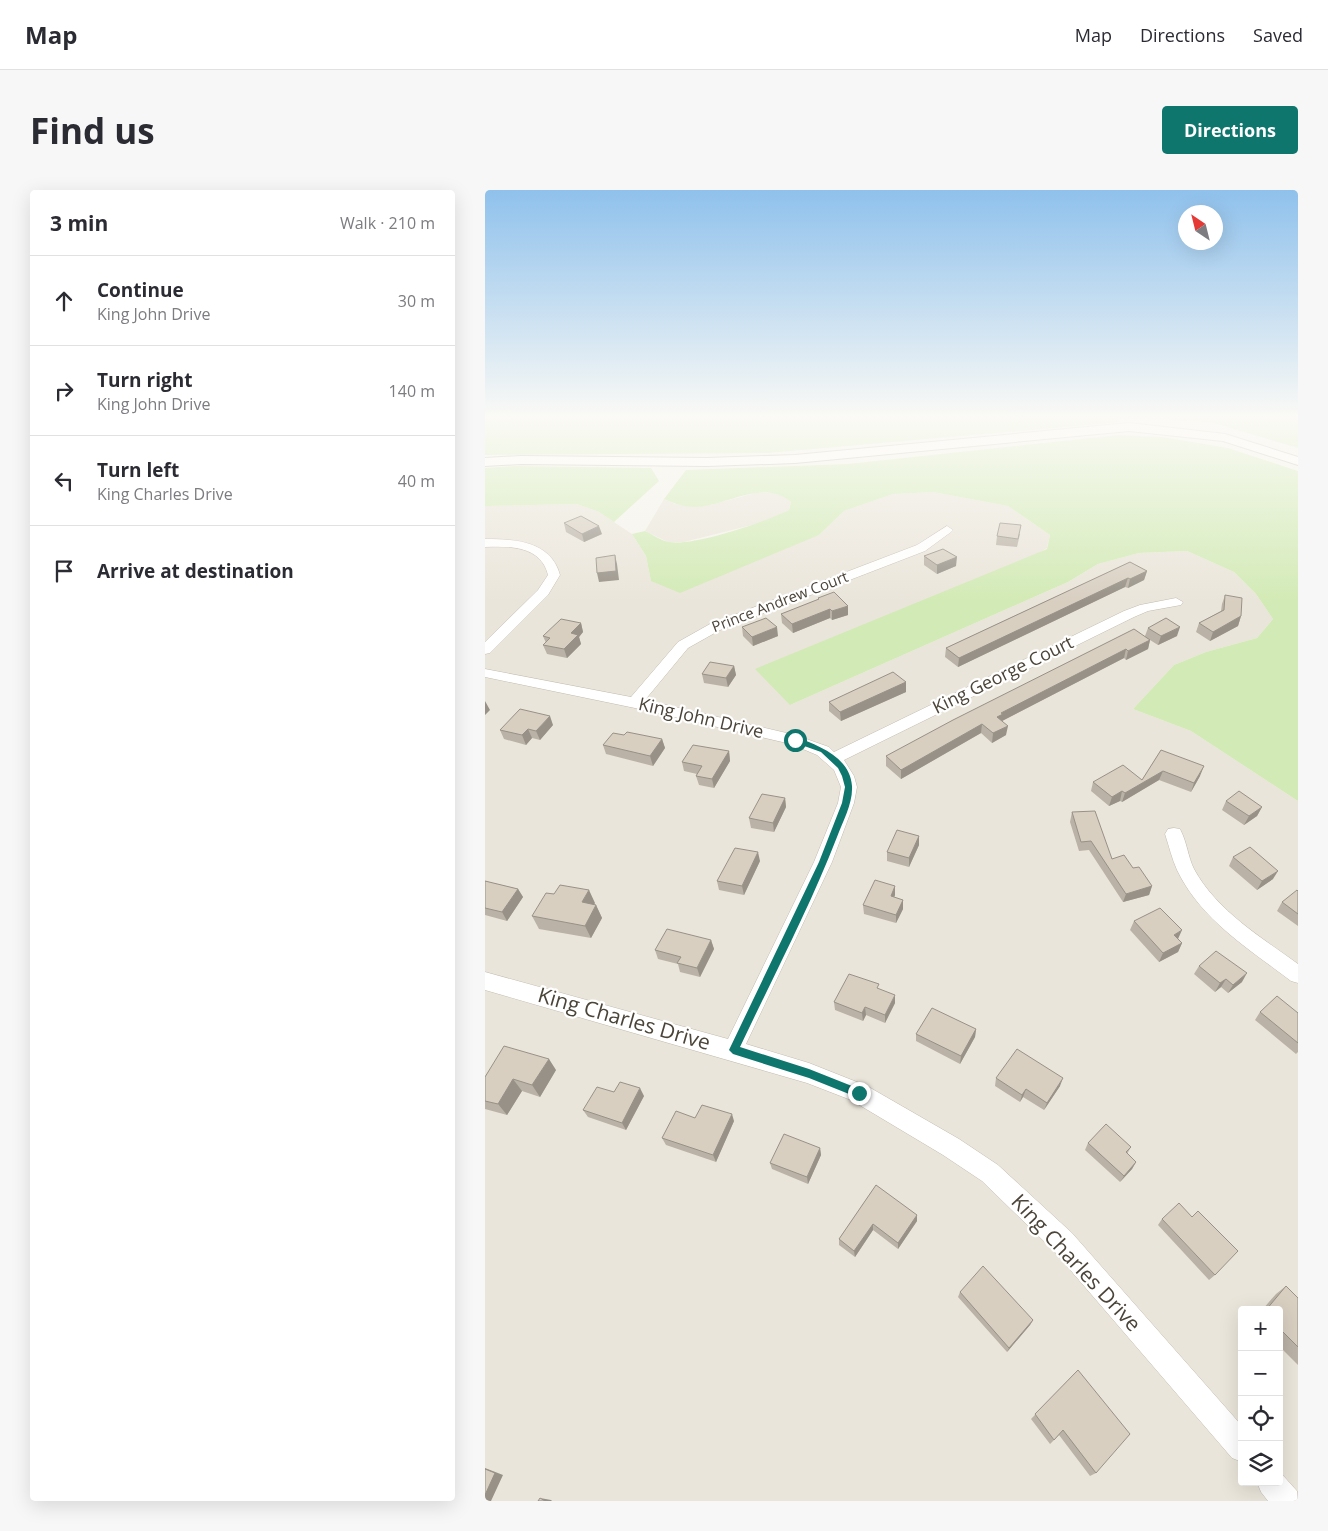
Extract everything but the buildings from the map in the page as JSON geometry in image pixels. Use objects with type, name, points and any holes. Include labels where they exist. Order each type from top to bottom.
[{"type":"street","name":"Prince Andrew Court","points":[[635,703],[675,653],[699,635],[715,627],[921,548],[947,530]]},
{"type":"street","points":[[485,543],[512,544],[534,550],[551,563],[554,575],[543,592],[485,650]]},
{"type":"street","name":"King George Court","points":[[833,758],[1129,614],[1145,608],[1177,602]]},
{"type":"street","name":"King John Drive","points":[[485,673],[635,703],[795,740],[823,751],[833,758],[846,776],[849,787],[846,803],[823,862],[733,1050]]},
{"type":"street","points":[[1174,834],[1187,873],[1202,894],[1230,923],[1298,975]]},
{"type":"street","name":"King Charles Drive","points":[[485,980],[809,1073],[859,1093],[920,1128],[990,1173],[1063,1242],[1238,1443]]},
{"type":"street","points":[[1274,1486],[1287,1501]]},
{"type":"shaded area","points":[[933,492],[1008,506],[1050,535],[1047,548],[790,705],[1068,582],[1098,564],[1139,553],[1187,551],[1234,572],[1256,594],[1273,619],[1257,638],[1206,652],[1174,665],[1133,709],[1191,731],[1298,801],[1298,1501],[485,1501],[485,506],[577,504],[599,512],[632,534],[646,556],[651,581],[819,535],[844,511],[893,494]]},
{"type":"shaded area","points":[[755,493],[773,493],[785,497],[791,502],[789,510],[764,522],[684,542],[668,542],[645,531],[664,499],[675,504],[693,507],[711,505]]},
{"type":"green space","points":[[485,480],[659,481],[614,522],[599,512],[577,504],[485,506]]},
{"type":"green space","points":[[678,480],[1298,480],[1298,801],[1191,731],[1133,709],[1174,665],[1206,652],[1257,638],[1273,619],[1256,594],[1234,572],[1187,551],[1139,553],[1098,564],[1068,582],[790,705],[755,669],[1047,549],[1050,535],[1008,506],[933,492],[893,494],[844,511],[819,535],[680,593],[651,581],[646,556],[632,534],[645,531],[669,542],[712,537],[763,521],[789,510],[791,502],[780,495],[768,493],[756,493],[706,506],[694,507],[682,506],[664,499]]},
{"type":"route","points":[[795,740],[823,751],[840,766],[846,776],[849,787],[846,803],[823,862],[733,1050],[809,1073],[859,1093]]}]
